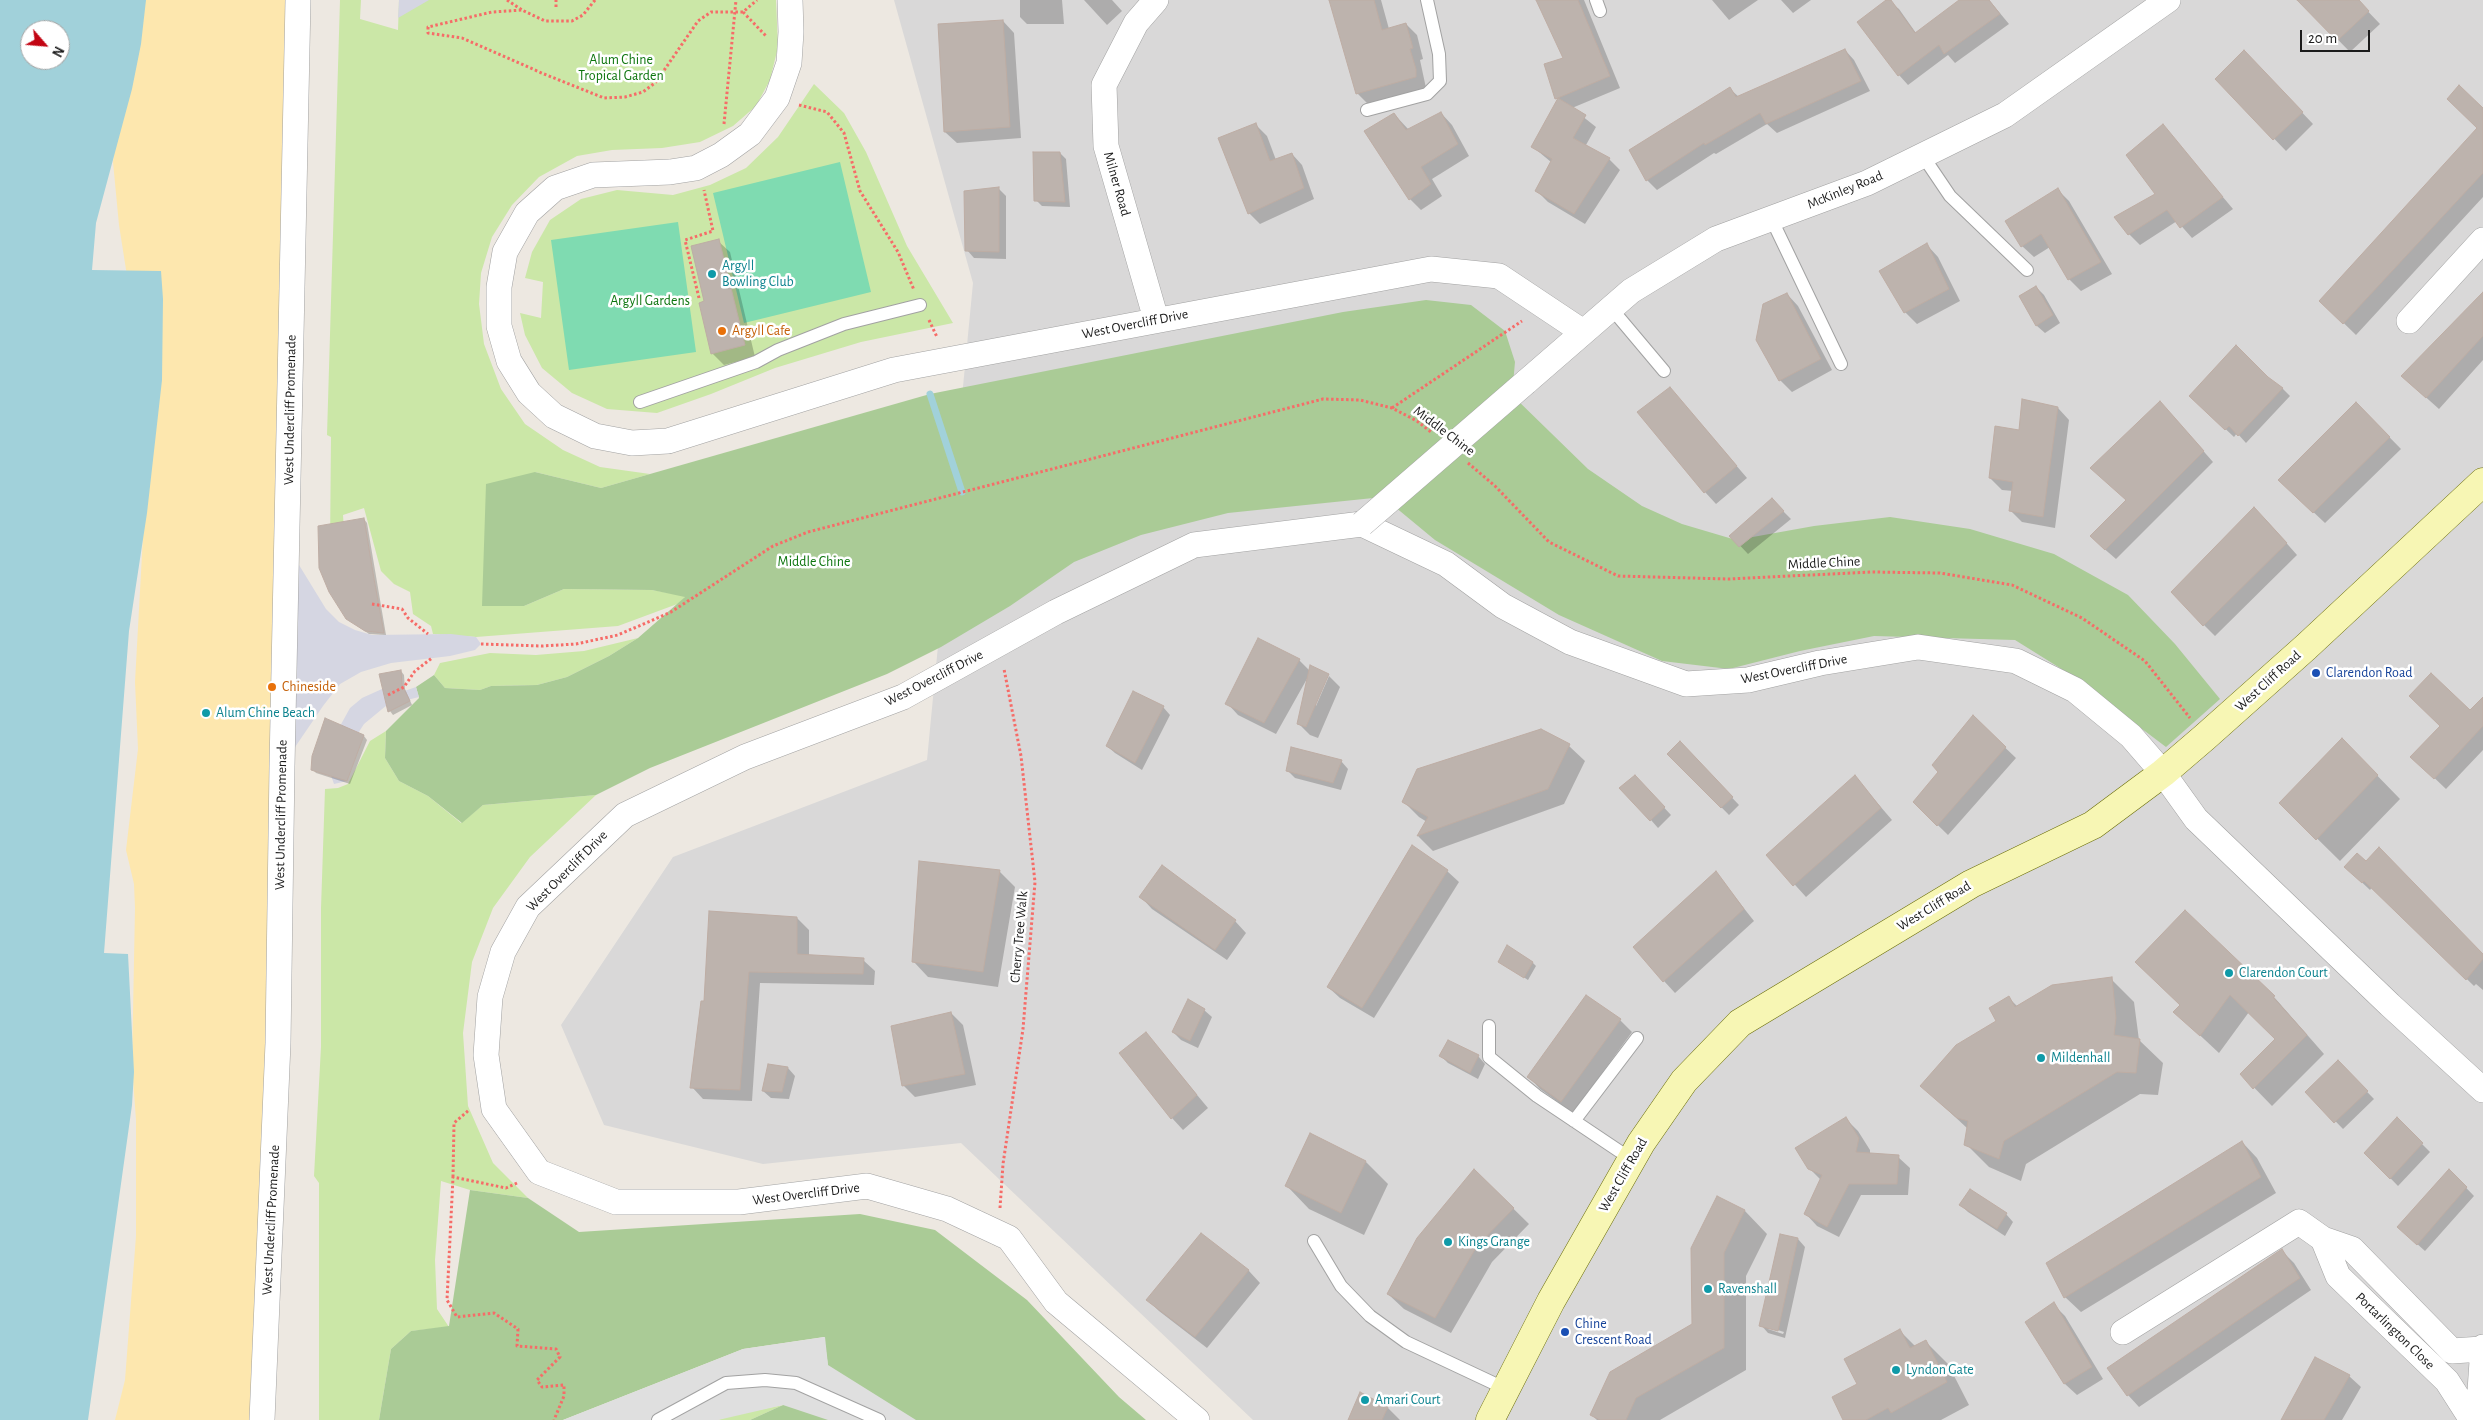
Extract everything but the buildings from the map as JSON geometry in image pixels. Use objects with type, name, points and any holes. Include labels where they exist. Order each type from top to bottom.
[{"type":"street","name":"West Undercliff Promenade","points":[[262,1420],[278,1043],[298,0]]},
{"type":"street","name":"West Overcliff Drive","points":[[790,0],[792,32],[789,63],[777,98],[750,134],[721,155],[696,168],[670,172],[594,175],[556,188],[528,213],[505,252],[499,287],[499,326],[509,361],[529,392],[554,416],[595,436],[632,444],[668,441],[894,370],[1156,319],[1431,269],[1499,276],[1547,306],[1583,332]]},
{"type":"street","name":"Milner Road","points":[[1156,0],[1136,23],[1104,85],[1106,146],[1156,319]]},
{"type":"street","name":"McKinley Road","points":[[1362,524],[1631,291],[1716,239],[1867,183],[2006,115],[2168,0]]},
{"type":"street","points":[[2409,321],[2483,240]]},
{"type":"street","name":"West Cliff Road","points":[[1490,1420],[1551,1301],[1632,1159],[1684,1081],[1740,1023],[1971,884],[2092,825],[2163,773],[2313,640],[2483,482]]},
{"type":"street","name":"West Overcliff Drive","points":[[1197,1420],[1056,1302],[1009,1238],[947,1209],[866,1186],[739,1202],[616,1202],[539,1172],[494,1109],[486,1055],[490,997],[503,952],[528,907],[625,815],[745,757],[903,697],[1056,612],[1194,545],[1362,524],[1446,564],[1503,606],[1570,642],[1686,684],[1748,680],[1820,663],[1918,647],[2016,660],[2075,690],[2131,736],[2163,773]]},
{"type":"street","points":[[2163,773],[2196,819],[2390,1005],[2483,1090]]},
{"type":"street","name":"Portarlington Close","points":[[2123,1332],[2299,1222],[2323,1239],[2352,1249],[2452,1351],[2483,1348]]},
{"type":"street","name":"Portarlington Close","points":[[2323,1239],[2338,1276],[2447,1381],[2472,1420]]},
{"type":"street","points":[[2478,1420],[2483,1348]]},
{"type":"lane","points":[[1367,110],[1427,94],[1440,81],[1439,54],[1427,0]]},
{"type":"lane","points":[[1923,156],[1950,196],[2028,270]]},
{"type":"lane","points":[[1771,218],[1841,364]]},
{"type":"lane","points":[[640,402],[756,362],[778,350],[844,324],[920,305]]},
{"type":"lane","points":[[1612,308],[1664,371]]},
{"type":"lane","points":[[1489,1026],[1489,1057],[1537,1096],[1632,1159]]},
{"type":"lane","points":[[1574,1120],[1637,1038]]},
{"type":"lane","points":[[1314,1241],[1341,1286],[1370,1316],[1406,1342],[1506,1389]]},
{"type":"lane","points":[[658,1420],[726,1383],[765,1380],[796,1383],[845,1403],[879,1420]]},
{"type":"path","points":[[507,0],[545,21],[572,21],[583,15],[596,0]]},
{"type":"path","points":[[556,0],[556,7]]},
{"type":"path","points":[[721,155],[736,0]]},
{"type":"path","points":[[522,10],[492,12],[459,18],[428,27],[428,33],[462,38],[604,98],[625,97],[643,92],[656,82],[698,21],[711,12],[742,12],[756,0]]},
{"type":"path","points":[[777,98],[827,112],[844,133],[860,191],[898,252],[920,305],[950,359]]},
{"type":"path","points":[[696,168],[703,187],[713,230],[685,240],[699,298]]},
{"type":"path","points":[[1392,408],[1505,331],[1547,306]]},
{"type":"path","name":"Middle Chine","points":[[481,644],[568,645],[618,635],[671,612],[772,546],[827,527],[1323,399],[1360,400],[1392,408],[1417,421],[1436,435]]},
{"type":"path","name":"Middle Chine","points":[[1466,461],[1495,486],[1549,542],[1618,576],[1728,579],[1872,572],[1940,573],[2012,584],[2082,618],[2145,661],[2194,723],[2229,715]]},
{"type":"path","points":[[372,604],[402,609],[408,618],[428,634]]},
{"type":"path","name":"Cherry Tree Walk","points":[[998,1233],[1003,1164],[1023,1029],[1034,882],[1021,756],[1000,644]]},
{"type":"path","points":[[388,695],[404,687],[415,671],[432,658]]},
{"type":"path","points":[[492,1091],[454,1123],[446,1300],[457,1317],[494,1313],[518,1329],[517,1346],[556,1349],[560,1357],[537,1380],[542,1387],[564,1385],[564,1396],[554,1420]]},
{"type":"path","points":[[453,1177],[506,1188],[539,1172]]},
{"type":"shaded area","points":[[399,0],[429,0],[398,18]]},
{"type":"shaded area","points":[[894,0],[2483,0],[2483,1420],[1253,1420],[961,1143],[763,1164],[604,1125],[561,1025],[673,857],[927,760],[973,283]]},
{"type":"shaded area","points":[[280,534],[326,609],[339,622],[355,630],[372,635],[451,634],[476,637],[481,644],[475,650],[450,656],[391,663],[361,672],[340,684],[274,778]]},
{"type":"shaded area","points":[[416,687],[419,697],[387,705],[364,724],[355,738],[347,781],[334,784],[327,764],[334,737],[350,708],[362,698],[382,689],[386,690],[390,696]]},
{"type":"shaded area","points":[[825,1337],[828,1365],[916,1420],[828,1420],[783,1405],[718,1420],[563,1420],[743,1349]]},
{"type":"green space","name":"Alum Chine Tropical Garden","points":[[340,0],[361,0],[360,19],[398,30],[399,0],[776,0],[778,47],[770,80],[756,106],[733,126],[700,142],[662,148],[612,150],[577,156],[539,177],[512,205],[492,237],[481,273],[479,304],[484,344],[501,389],[525,424],[563,450],[600,467],[650,474],[601,488],[535,472],[524,606],[564,589],[652,590],[686,596],[680,603],[618,626],[476,637],[433,634],[431,626],[413,614],[410,592],[394,584],[381,571],[364,508],[343,515],[345,545],[330,548],[331,437],[327,435]]},
{"type":"green space","name":"Argyll Gardens","points":[[814,84],[844,113],[866,152],[907,246],[953,323],[861,342],[775,368],[657,413],[607,409],[572,393],[542,368],[525,335],[520,313],[541,318],[543,282],[525,278],[532,252],[550,220],[581,199],[617,190],[673,195],[710,185],[746,168],[778,137]]},
{"type":"green space","points":[[840,162],[871,292],[744,323],[713,193]]},
{"type":"green space","points":[[678,222],[696,352],[569,370],[551,240]]},
{"type":"green space","name":"Middle Chine","points":[[1426,300],[1471,305],[1505,331],[1515,362],[1512,395],[1588,469],[1642,506],[1682,524],[1736,540],[1814,526],[1890,517],[1970,529],[2054,554],[2128,595],[2175,644],[2220,699],[2166,747],[2068,673],[2015,640],[1874,636],[1800,651],[1729,669],[1662,661],[1559,615],[1435,540],[1383,497],[1228,513],[1141,535],[1074,562],[1010,606],[941,647],[887,674],[650,768],[596,795],[483,805],[462,823],[428,796],[399,781],[385,758],[386,731],[419,698],[416,687],[434,675],[445,688],[480,690],[491,686],[537,685],[567,677],[609,656],[638,638],[685,597],[652,590],[564,589],[524,606],[482,606],[486,484],[535,472],[601,488],[930,394],[1343,312]]},
{"type":"green space","points":[[638,638],[609,656],[567,677],[537,685],[491,686],[480,690],[445,688],[434,675],[440,663],[490,653],[536,655],[584,651]]},
{"type":"green space","points":[[386,731],[385,758],[399,781],[428,796],[461,823],[483,805],[596,795],[530,857],[493,908],[472,962],[463,1033],[468,1106],[493,1163],[528,1198],[470,1190],[441,1181],[435,1260],[437,1309],[449,1327],[411,1331],[391,1349],[379,1420],[319,1420],[319,1183],[314,1176],[321,1047],[321,908],[325,789],[338,788],[348,784],[370,741]]},
{"type":"green space","points":[[470,1190],[528,1198],[579,1232],[860,1214],[935,1230],[1027,1300],[1119,1397],[1146,1420],[750,1420],[783,1405],[828,1366],[824,1337],[743,1349],[563,1420],[379,1420],[391,1349],[411,1331],[449,1326]]},
{"type":"green space","points":[[783,1405],[750,1420],[718,1420],[733,1415]]},
{"type":"sand","name":"Alum Chine Beach","points":[[126,0],[289,0],[274,778],[254,1420],[115,1420],[125,1380],[136,1236],[136,1120],[132,1065],[135,908],[134,884],[126,850],[138,749],[135,682],[145,500],[133,314],[119,225],[113,162],[124,71]]},
{"type":"water","points":[[0,0],[146,0],[141,44],[132,89],[96,223],[92,270],[161,271],[163,299],[162,380],[147,513],[129,631],[104,953],[128,954],[134,1072],[132,1105],[88,1420],[0,1420]]},
{"type":"waterway","points":[[930,394],[962,492]]},
{"type":"place","name":"Argyll Bowling Club","points":[[712,274]]},
{"type":"place","name":"Argyll Cafe","points":[[722,331]]},
{"type":"place","name":"Clarendon Road","points":[[2316,673]]},
{"type":"place","name":"Chineside","points":[[272,687]]},
{"type":"place","name":"Alum Chine Beach","points":[[206,713]]},
{"type":"place","name":"Clarendon Court","points":[[2229,973]]},
{"type":"place","name":"Mildenhall","points":[[2041,1058]]},
{"type":"place","name":"Kings Grange","points":[[1448,1242]]},
{"type":"place","name":"Ravenshall","points":[[1708,1289]]},
{"type":"place","name":"Chine Crescent Road","points":[[1565,1332]]},
{"type":"place","name":"Lyndon Gate","points":[[1896,1370]]},
{"type":"place","name":"Amari Court","points":[[1365,1400]]}]
